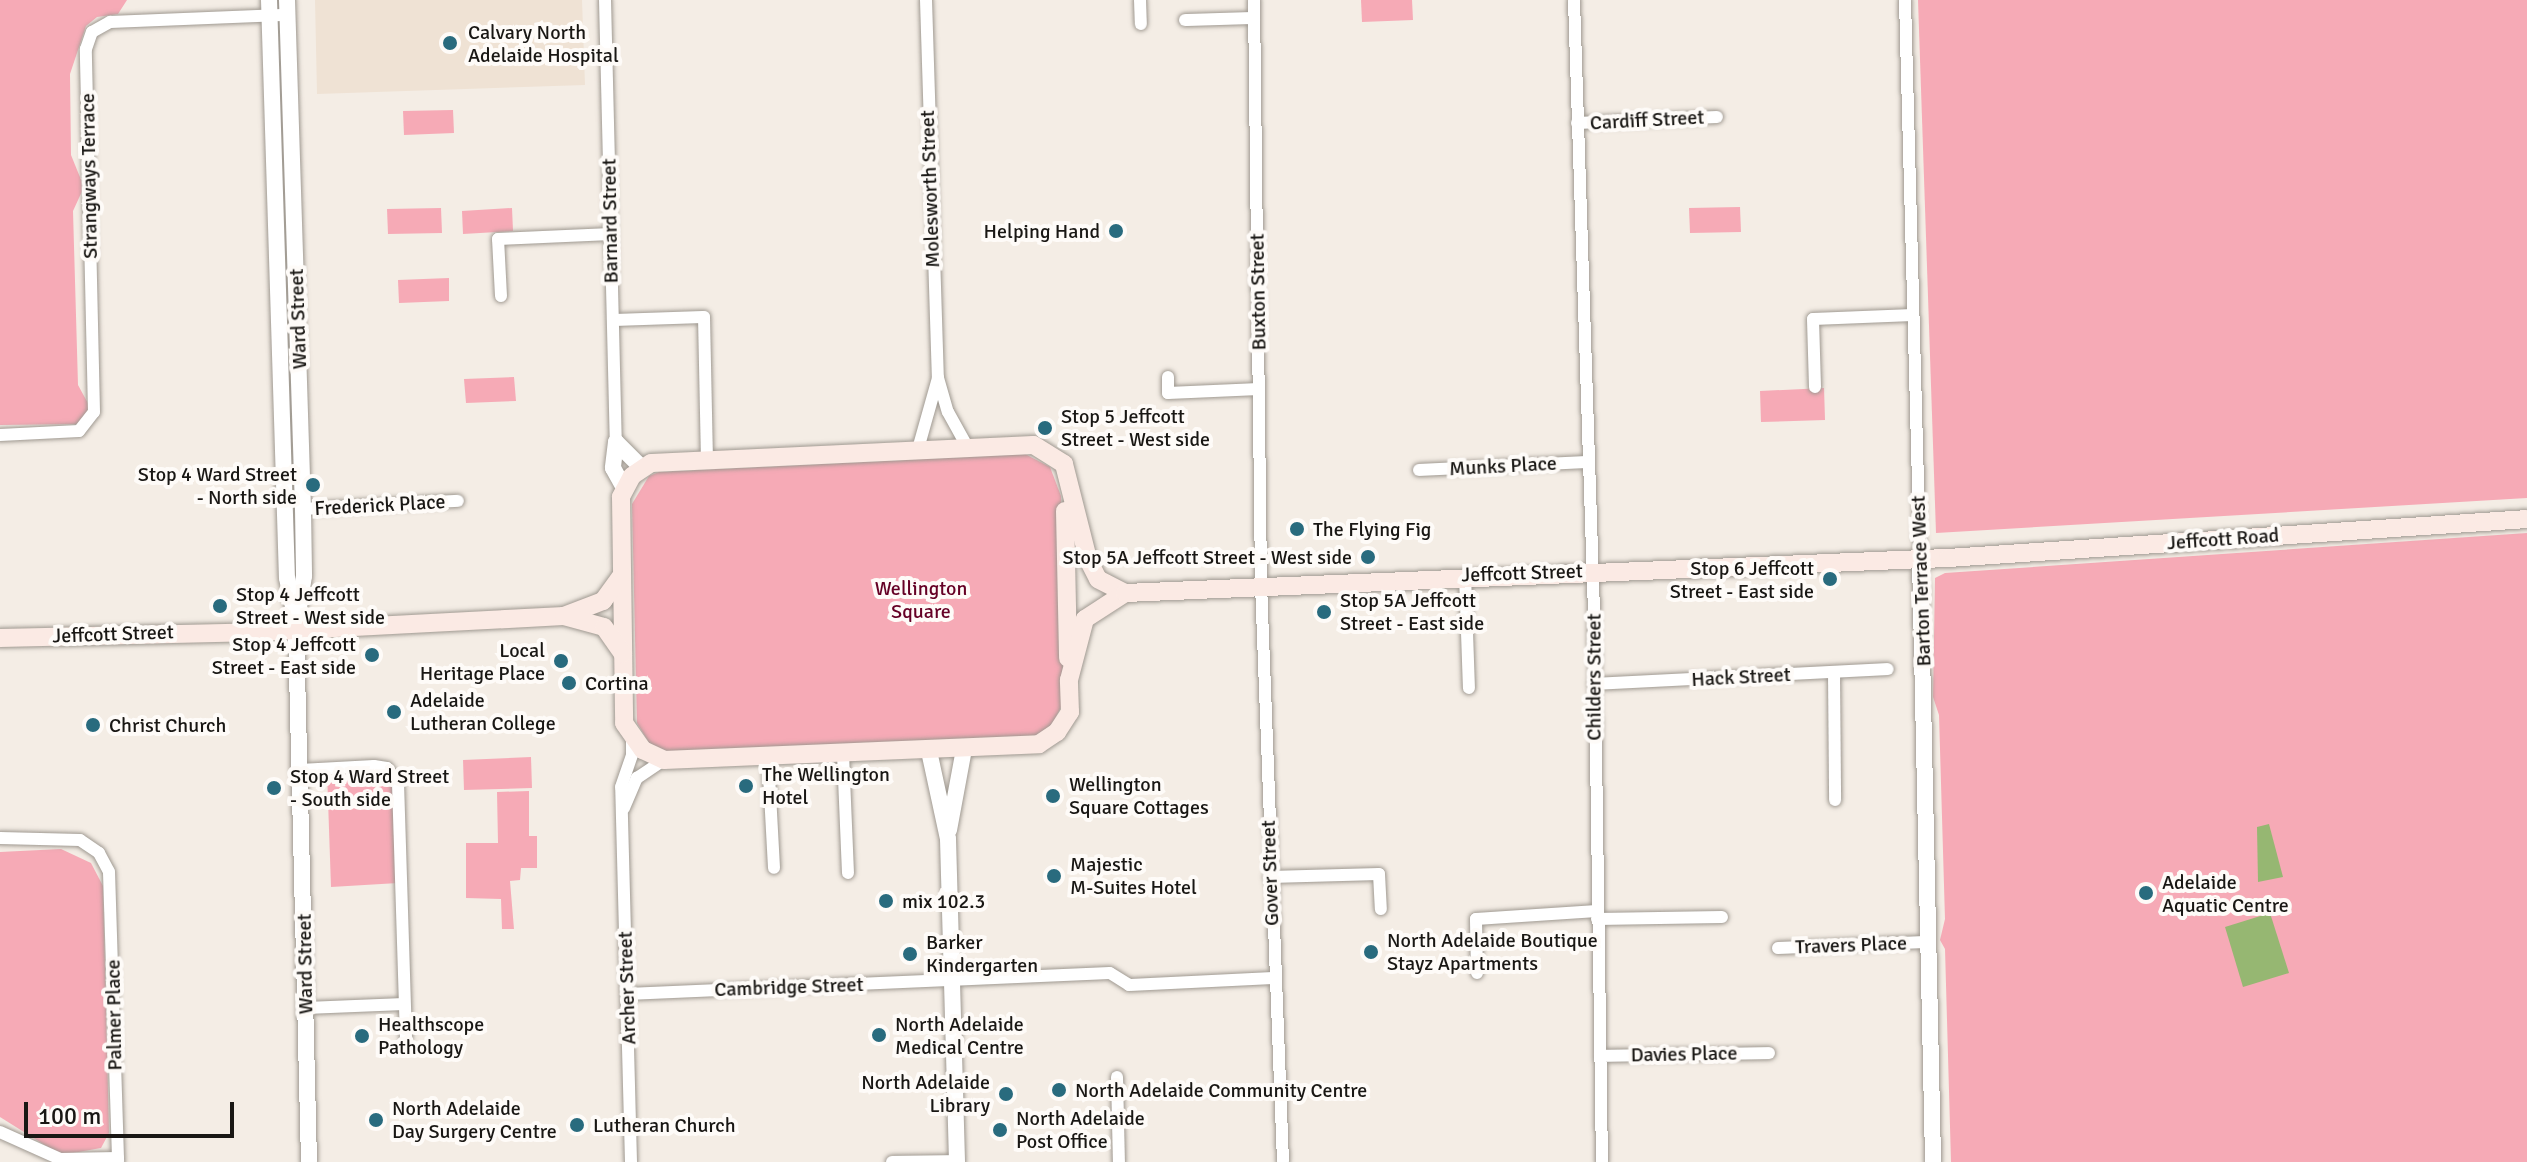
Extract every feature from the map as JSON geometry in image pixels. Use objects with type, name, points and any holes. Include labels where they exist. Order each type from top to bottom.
[{"type":"main road","points":[[1064,464],[1069,680],[1070,712],[1057,732],[1039,744],[664,760],[643,750],[624,723],[624,488],[641,467],[707,459],[966,445],[1033,445],[1064,464],[1076,497],[1077,530],[1088,559],[1098,579],[1125,593],[1085,619],[1069,680]]},
{"type":"main road","name":"Jeffcott Road","points":[[1920,559],[2527,519]]},
{"type":"main road","name":"Jeffcott Street","points":[[1125,593],[1465,575],[1920,559]]},
{"type":"main road","name":"Jeffcott Street","points":[[564,616],[603,601],[622,575]]},
{"type":"main road","name":"Jeffcott Street","points":[[0,638],[564,616],[604,627],[623,654]]},
{"type":"street","name":"Barnard Street","points":[[605,0],[616,442],[613,468],[624,488]]},
{"type":"street","name":"Molesworth Street","points":[[926,0],[938,378],[948,412],[966,445]]},
{"type":"street","points":[[1140,0],[1141,24]]},
{"type":"street","name":"Buxton Street","points":[[1254,0],[1261,584]]},
{"type":"street","name":"Childers Street","points":[[1574,0],[1594,684],[1602,1162]]},
{"type":"street","name":"Barton Terrace West","points":[[1905,0],[1920,559],[1925,942],[1933,1162]]},
{"type":"street","name":"Ward Street","points":[[269,8],[287,578],[296,626],[309,1162]]},
{"type":"street","name":"Strangways Terrace","points":[[0,435],[79,431],[94,412],[86,49],[92,32],[110,22],[288,8]]},
{"type":"street","name":"Ward Street","points":[[288,8],[304,576],[296,626]]},
{"type":"street","points":[[1185,20],[1254,18]]},
{"type":"street","name":"Cardiff Street","points":[[1577,123],[1717,117]]},
{"type":"street","points":[[501,296],[498,239],[611,234]]},
{"type":"street","points":[[1815,387],[1813,319],[1913,315]]},
{"type":"street","points":[[613,320],[704,317],[707,459]]},
{"type":"street","points":[[1168,377],[1168,409]]},
{"type":"street","name":"Molesworth Street","points":[[918,449],[938,378]]},
{"type":"street","points":[[1168,393],[1259,389]]},
{"type":"street","points":[[616,442],[641,467]]},
{"type":"street","name":"Munks Place","points":[[1419,470],[1586,462]]},
{"type":"street","name":"Frederick Place","points":[[303,509],[458,501]]},
{"type":"street","points":[[1465,575],[1469,688]]},
{"type":"street","name":"Gover Street","points":[[1261,584],[1273,978],[1283,1162]]},
{"type":"street","name":"Hack Street","points":[[1594,684],[1888,669]]},
{"type":"street","points":[[1834,673],[1835,800]]},
{"type":"street","name":"Archer Street","points":[[631,1162],[621,787],[632,755],[632,737]]},
{"type":"street","points":[[948,839],[964,749]]},
{"type":"street","points":[[892,1162],[957,1162],[948,839],[929,751]]},
{"type":"street","points":[[843,754],[848,873]]},
{"type":"street","points":[[768,757],[774,868]]},
{"type":"street","name":"Archer Street","points":[[622,813],[637,778],[664,760]]},
{"type":"street","points":[[300,770],[374,766],[394,774],[406,1038]]},
{"type":"street","name":"Palmer Place","points":[[0,838],[80,840],[99,853],[109,872],[118,1160],[60,1159],[0,1132]]},
{"type":"street","points":[[1270,877],[1379,874],[1381,909]]},
{"type":"street","points":[[1477,973],[1476,919],[1597,915],[1722,917]]},
{"type":"street","name":"Travers Place","points":[[1778,948],[1925,942]]},
{"type":"street","name":"Cambridge Street","points":[[627,994],[1110,973],[1129,985],[1273,978]]},
{"type":"street","points":[[306,1008],[404,1004]]},
{"type":"street","name":"Davies Place","points":[[1600,1056],[1769,1053]]},
{"type":"street","points":[[1117,1077],[1119,1162]]},
{"type":"shaded area","name":"Calvary North Adelaide Hospital","points":[[315,0],[582,0],[585,85],[317,94]]},
{"type":"shaded area","points":[[2269,824],[2283,877],[2258,882],[2257,827]]},
{"type":"shaded area","points":[[2270,913],[2289,973],[2243,987],[2225,927]]},
{"type":"green space","points":[[0,0],[127,0],[118,14],[97,17],[86,26],[70,74],[71,155],[84,187],[73,211],[78,385],[90,407],[81,424],[0,425]]},
{"type":"green space","points":[[1361,0],[1412,0],[1413,20],[1362,22]]},
{"type":"green space","points":[[1918,0],[2527,0],[2527,498],[1936,533]]},
{"type":"green space","points":[[453,110],[454,133],[404,135],[403,111]]},
{"type":"green space","points":[[1740,207],[1741,232],[1690,233],[1689,208]]},
{"type":"green space","points":[[441,208],[442,233],[388,234],[387,209]]},
{"type":"green space","points":[[512,208],[513,231],[463,234],[462,211]]},
{"type":"green space","points":[[449,278],[449,301],[399,303],[398,280]]},
{"type":"green space","points":[[514,377],[516,401],[466,403],[464,379]]},
{"type":"green space","points":[[1824,388],[1825,420],[1761,422],[1760,391]]},
{"type":"green space","name":"Wellington Square","points":[[1025,454],[1050,467],[1061,496],[1066,697],[1047,735],[674,756],[651,746],[637,723],[632,504],[649,476],[659,472]]},
{"type":"green space","points":[[2527,533],[2527,1162],[1951,1162],[1945,949],[1940,940],[1945,919],[1939,715],[1933,697],[1935,578],[1945,573]]},
{"type":"green space","points":[[531,757],[532,788],[464,790],[463,760]]},
{"type":"green space","points":[[383,770],[395,784],[398,883],[331,887],[327,771]]},
{"type":"green space","points":[[529,791],[529,836],[537,836],[537,868],[521,868],[520,880],[510,881],[514,929],[502,929],[501,899],[466,898],[466,843],[498,843],[497,792]]},
{"type":"green space","points":[[61,849],[91,863],[103,886],[109,1133],[101,1148],[59,1154],[0,1117],[0,852]]},
{"type":"place","name":"Calvary North Adelaide Hospital","points":[[450,43]]},
{"type":"place","name":"Helping Hand","points":[[1116,231]]},
{"type":"place","name":"Stop 5 Jeffcott Street - West side","points":[[1045,428]]},
{"type":"place","name":"Stop 4 Ward Street - North side","points":[[313,485]]},
{"type":"place","name":"The Flying Fig","points":[[1297,529]]},
{"type":"place","name":"Stop 5A Jeffcott Street - West side","points":[[1368,557]]},
{"type":"place","name":"Stop 6 Jeffcott Street - East side","points":[[1830,579]]},
{"type":"place","name":"Stop 4 Jeffcott Street - West side","points":[[220,606]]},
{"type":"place","name":"Stop 5A Jeffcott Street - East side","points":[[1324,612]]},
{"type":"place","name":"Stop 4 Jeffcott Street - East side","points":[[372,655]]},
{"type":"place","name":"Local Heritage Place","points":[[561,661]]},
{"type":"place","name":"Cortina","points":[[569,683]]},
{"type":"place","name":"Adelaide Lutheran College","points":[[394,712]]},
{"type":"place","name":"Christ Church","points":[[93,725]]},
{"type":"place","name":"The Wellington Hotel","points":[[746,786]]},
{"type":"place","name":"Stop 4 Ward Street - South side","points":[[274,788]]},
{"type":"place","name":"Wellington Square Cottages","points":[[1053,796]]},
{"type":"place","name":"Majestic M-Suites Hotel","points":[[1054,876]]},
{"type":"place","name":"Adelaide Aquatic Centre","points":[[2146,893]]},
{"type":"place","name":"mix 102.3","points":[[886,901]]},
{"type":"place","name":"North Adelaide Boutique Stayz Apartments","points":[[1371,952]]},
{"type":"place","name":"Barker Kindergarten","points":[[910,954]]},
{"type":"place","name":"North Adelaide Medical Centre","points":[[879,1035]]},
{"type":"place","name":"Healthscope Pathology","points":[[362,1036]]},
{"type":"place","name":"North Adelaide Community Centre","points":[[1059,1090]]},
{"type":"place","name":"North Adelaide Library","points":[[1006,1094]]},
{"type":"place","name":"North Adelaide Day Surgery Centre","points":[[376,1120]]},
{"type":"place","name":"Lutheran Church","points":[[577,1125]]},
{"type":"place","name":"North Adelaide Post Office","points":[[1000,1130]]}]
